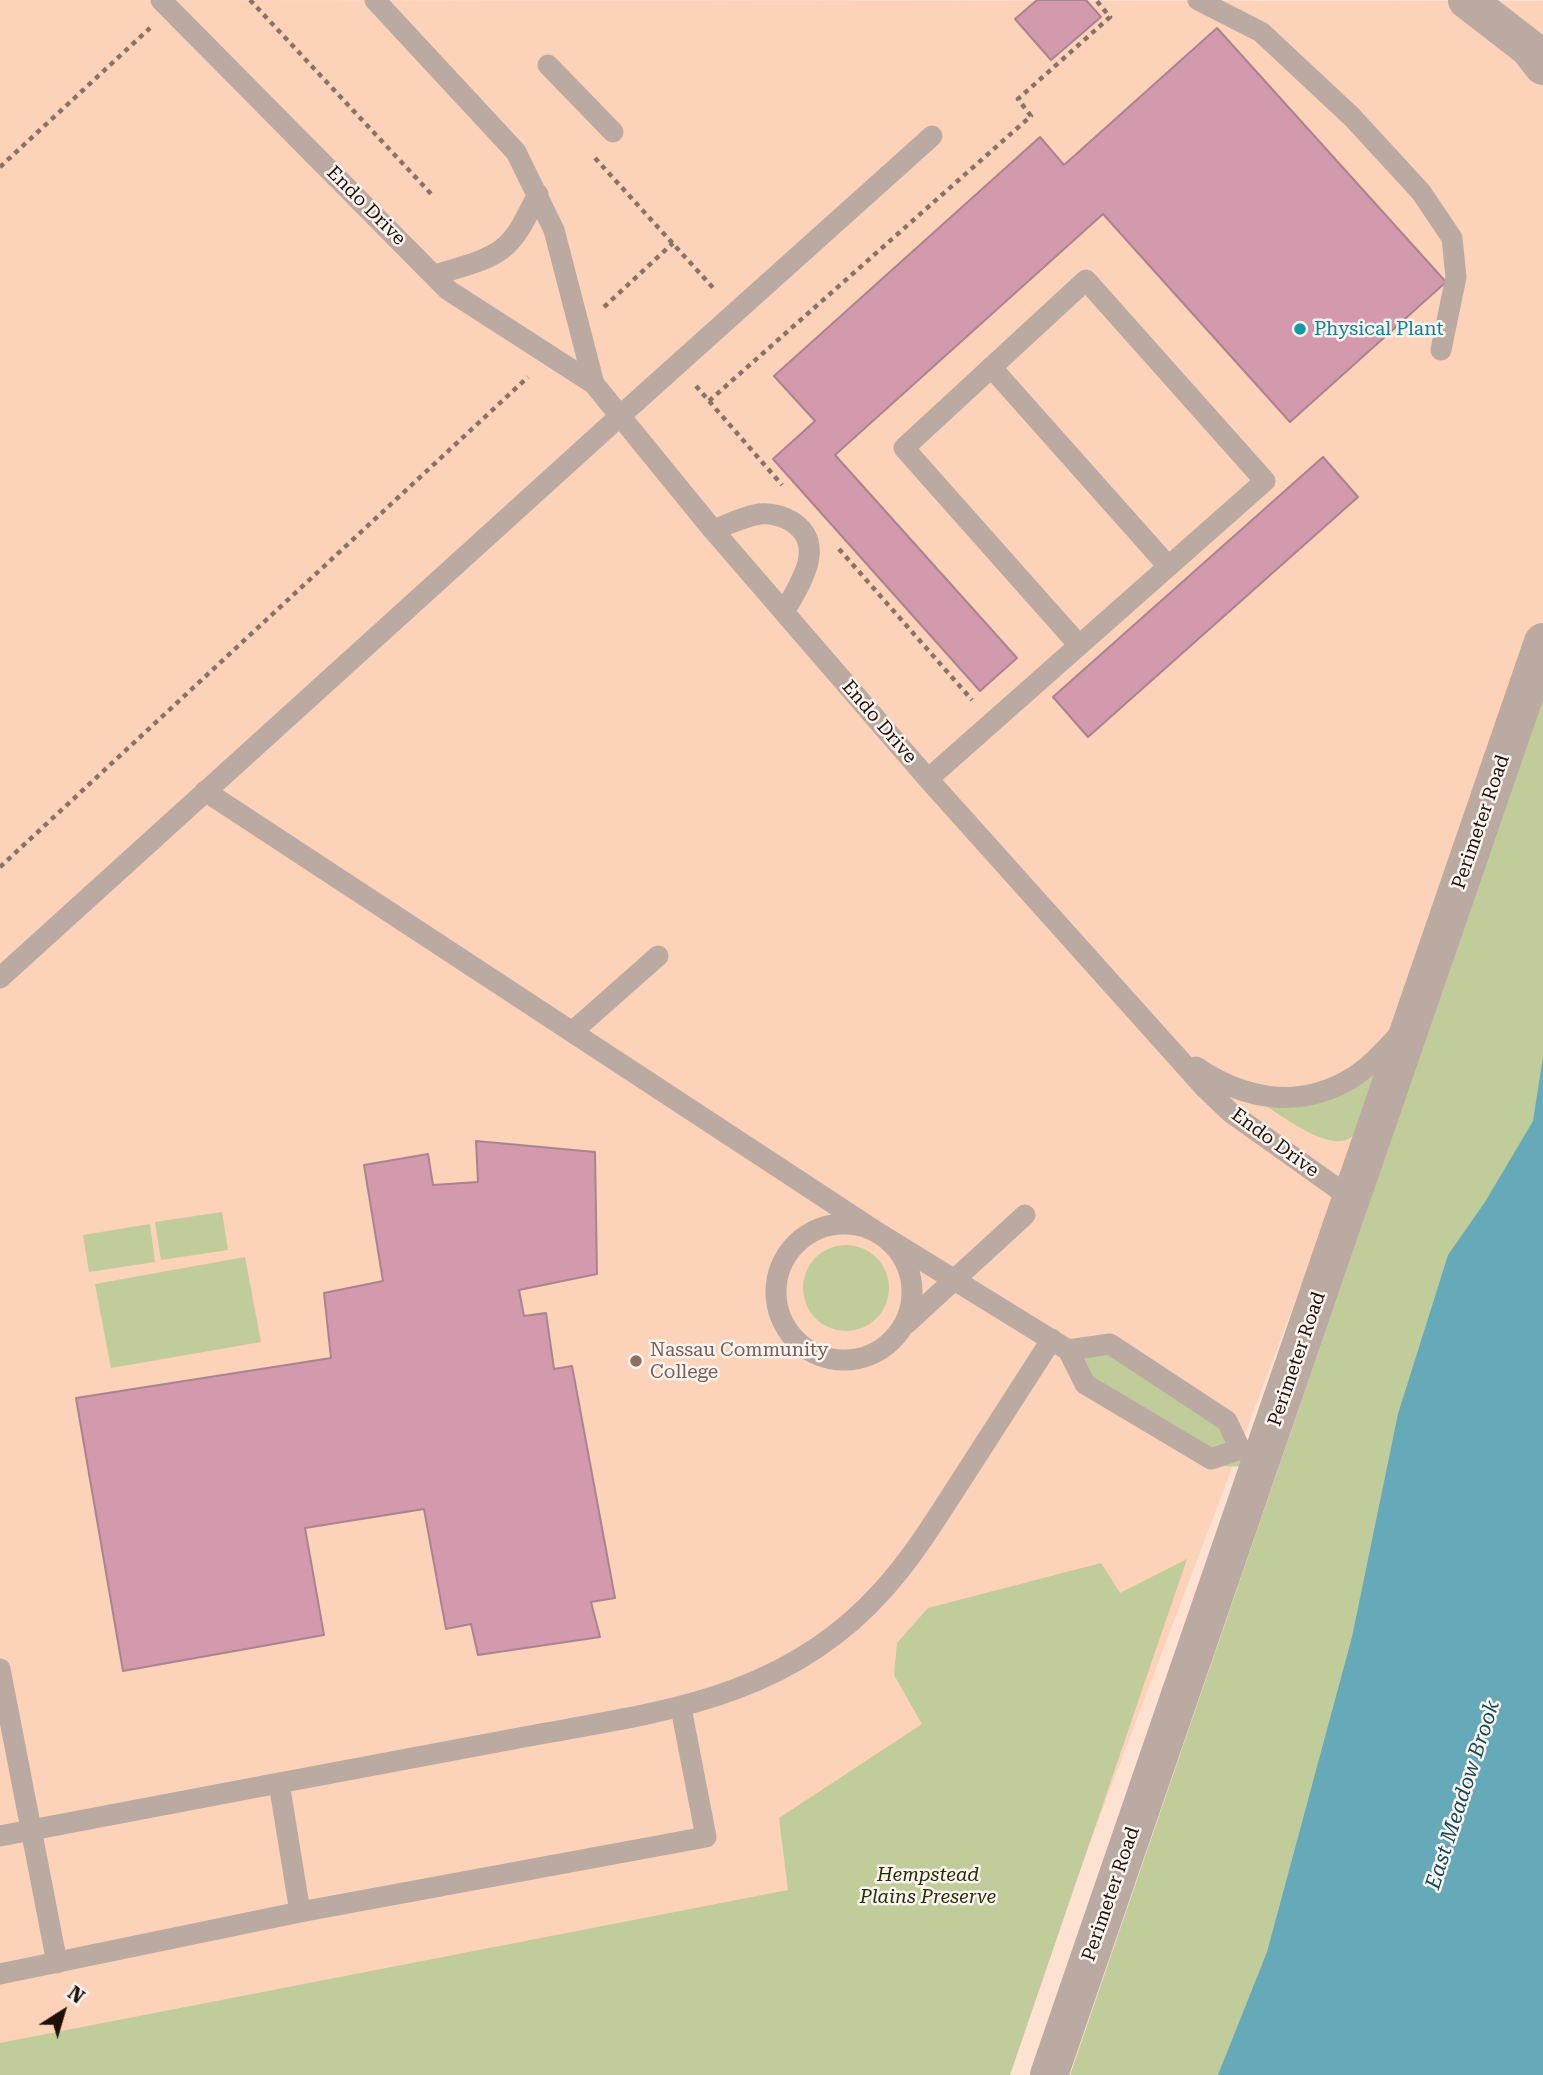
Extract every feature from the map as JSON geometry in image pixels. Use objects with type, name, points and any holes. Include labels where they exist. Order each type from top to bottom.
[{"type":"street","points":[[1467,0],[1529,48],[1543,66]]},
{"type":"street","name":"Perimeter Road","points":[[1049,2075],[1252,1453],[1352,1199],[1543,642]]},
{"type":"lane","name":"Endo Drive","points":[[161,0],[448,290],[594,384],[713,530],[928,779],[1174,1052],[1230,1112],[1352,1199]]},
{"type":"lane","name":"Endo Drive","points":[[375,0],[516,152],[554,230],[594,384]]},
{"type":"lane","points":[[1198,0],[1261,32],[1352,117],[1421,192],[1452,238],[1456,277],[1441,350]]},
{"type":"lane","points":[[548,65],[613,132]]},
{"type":"lane","points":[[0,978],[932,136]]},
{"type":"lane","points":[[435,275],[487,258],[502,249],[522,225],[538,194]]},
{"type":"lane","points":[[928,779],[1265,481],[1086,280],[904,448],[1078,644]]},
{"type":"lane","points":[[991,367],[1168,566]]},
{"type":"lane","points":[[713,530],[760,514],[785,517],[802,528],[811,548],[803,579],[784,612]]},
{"type":"lane","points":[[205,791],[880,1234],[1060,1345],[1086,1384],[1211,1459],[1252,1453],[1227,1421],[1110,1344],[1060,1345]]},
{"type":"lane","points":[[572,1032],[658,956]]},
{"type":"lane","name":"Endo Drive","points":[[1174,1052],[1212,1079],[1245,1093],[1274,1098],[1299,1097],[1326,1091],[1352,1079],[1376,1059],[1414,1019]]},
{"type":"lane","points":[[904,1325],[1025,1216]]},
{"type":"lane","points":[[840,1223],[860,1225],[880,1234],[897,1249],[909,1269],[913,1292],[909,1315],[904,1325],[898,1335],[881,1350],[859,1359],[836,1361],[814,1354],[794,1340],[781,1321],[775,1298],[777,1275],[786,1254],[801,1238],[819,1228],[840,1223]]},
{"type":"lane","points":[[0,1836],[681,1708],[759,1681],[816,1649],[884,1590],[1060,1345]]},
{"type":"lane","points":[[0,1669],[57,1963]]},
{"type":"lane","points":[[0,1974],[300,1912],[706,1837],[681,1708]]},
{"type":"lane","points":[[279,1783],[300,1912]]},
{"type":"path","points":[[250,0],[434,197]]},
{"type":"path","points":[[709,401],[1031,116],[1018,99],[1110,17],[1096,0]]},
{"type":"path","points":[[0,167],[153,25]]},
{"type":"path","points":[[613,132],[589,151],[736,312]]},
{"type":"path","points":[[580,329],[673,243]]},
{"type":"path","points":[[0,867],[551,356]]},
{"type":"path","points":[[677,365],[790,494]]},
{"type":"path","points":[[834,544],[975,704]]},
{"type":"shaded area","name":"Nassau Community College","points":[[0,0],[1543,1],[1543,647],[1002,2075],[0,2075]]},
{"type":"green space","points":[[1543,698],[1543,2075],[1070,2075]]},
{"type":"green space","points":[[1375,1074],[1365,1112],[1356,1132],[1348,1139],[1324,1139],[1296,1126],[1263,1104]]},
{"type":"green space","points":[[222,1212],[228,1250],[161,1260],[155,1222]]},
{"type":"green space","points":[[150,1224],[155,1262],[89,1272],[83,1235]]},
{"type":"green space","points":[[846,1245],[862,1249],[876,1258],[885,1272],[889,1288],[885,1304],[876,1318],[862,1327],[846,1331],[830,1327],[816,1318],[807,1304],[803,1288],[807,1272],[816,1258],[830,1249]]},
{"type":"green space","points":[[245,1257],[261,1342],[111,1368],[95,1284]]},
{"type":"green space","points":[[1110,1344],[1239,1429],[1259,1467],[1213,1466],[1085,1384],[1054,1347]]},
{"type":"green space","name":"Hempstead Plains Preserve","points":[[1187,1559],[1010,2075],[0,2075],[0,2043],[788,1890],[779,1818],[922,1724],[894,1675],[897,1643],[928,1608],[1101,1563],[1120,1593]]},
{"type":"water","name":"East Meadow Brook","points":[[1543,1057],[1543,2075],[1218,2075],[1267,1952],[1352,1637],[1398,1414],[1448,1255],[1485,1202],[1533,1121]]},
{"type":"building","points":[[1037,0],[1086,0],[1101,17],[1051,60],[1015,19]]},
{"type":"building","name":"Physical Plant","points":[[1217,28],[1446,282],[1290,422],[1103,214],[835,455],[1017,658],[980,691],[773,459],[815,421],[774,376],[1040,137],[1064,165]]},
{"type":"building","points":[[1323,457],[1358,497],[1088,737],[1053,697]]},
{"type":"building","points":[[476,1141],[595,1152],[597,1274],[519,1290],[524,1316],[546,1313],[554,1369],[572,1366],[615,1598],[591,1602],[600,1637],[478,1655],[471,1624],[446,1629],[424,1509],[305,1528],[324,1635],[123,1671],[76,1398],[331,1358],[324,1293],[383,1281],[364,1165],[428,1154],[433,1185],[478,1182]]},
{"type":"place","name":"Physical Plant","points":[[1300,329]]},
{"type":"place","name":"Nassau Community College","points":[[636,1361]]}]
